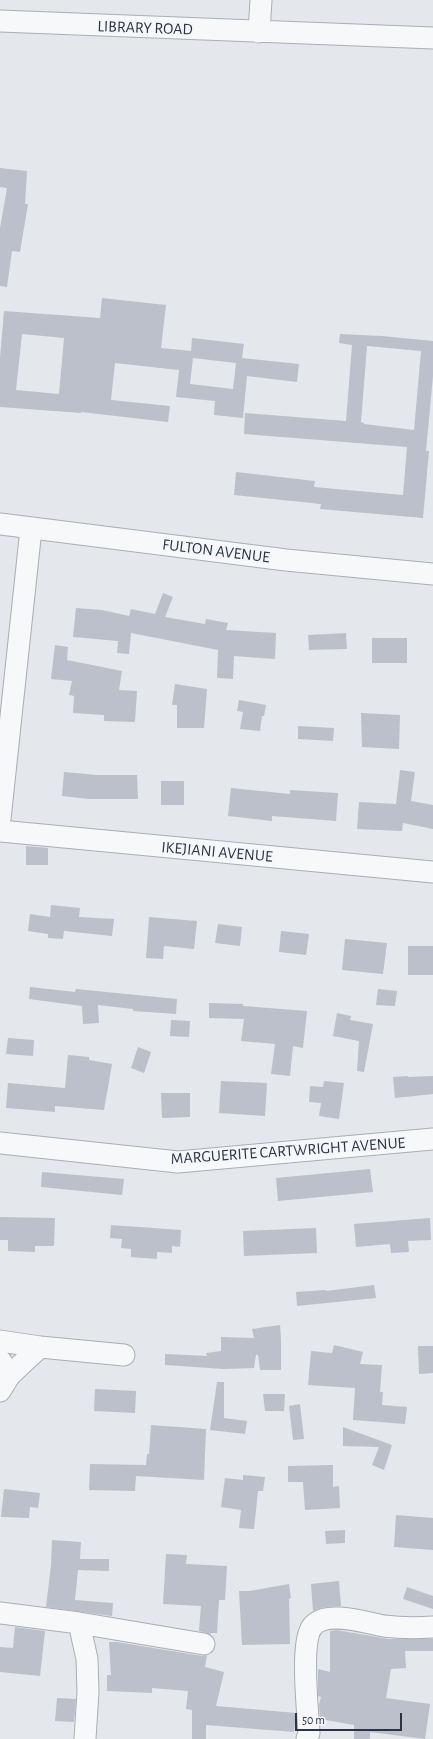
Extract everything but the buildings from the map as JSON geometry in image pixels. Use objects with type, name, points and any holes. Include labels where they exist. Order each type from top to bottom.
[{"type":"street","points":[[259,32],[261,0]]},
{"type":"street","name":"LIBRARY ROAD","points":[[0,21],[433,38]]},
{"type":"street","name":"FULTON AVENUE","points":[[0,524],[286,560],[433,574]]},
{"type":"street","points":[[0,819],[31,529]]},
{"type":"street","name":"IKEJIANI AVENUE","points":[[0,831],[433,872]]},
{"type":"street","name":"MARGUERITE CARTWRIGHT AVENUE","points":[[0,1143],[178,1162],[433,1139]]},
{"type":"street","points":[[0,1341],[40,1347],[124,1355]]},
{"type":"street","points":[[3,1375],[40,1347]]},
{"type":"street","points":[[0,1613],[79,1622],[204,1644]]},
{"type":"street","points":[[307,1739],[309,1733],[305,1670],[306,1649],[311,1628],[319,1621],[334,1618],[357,1620],[384,1626],[433,1627]]},
{"type":"street","points":[[79,1622],[87,1659],[88,1692],[85,1739]]}]
